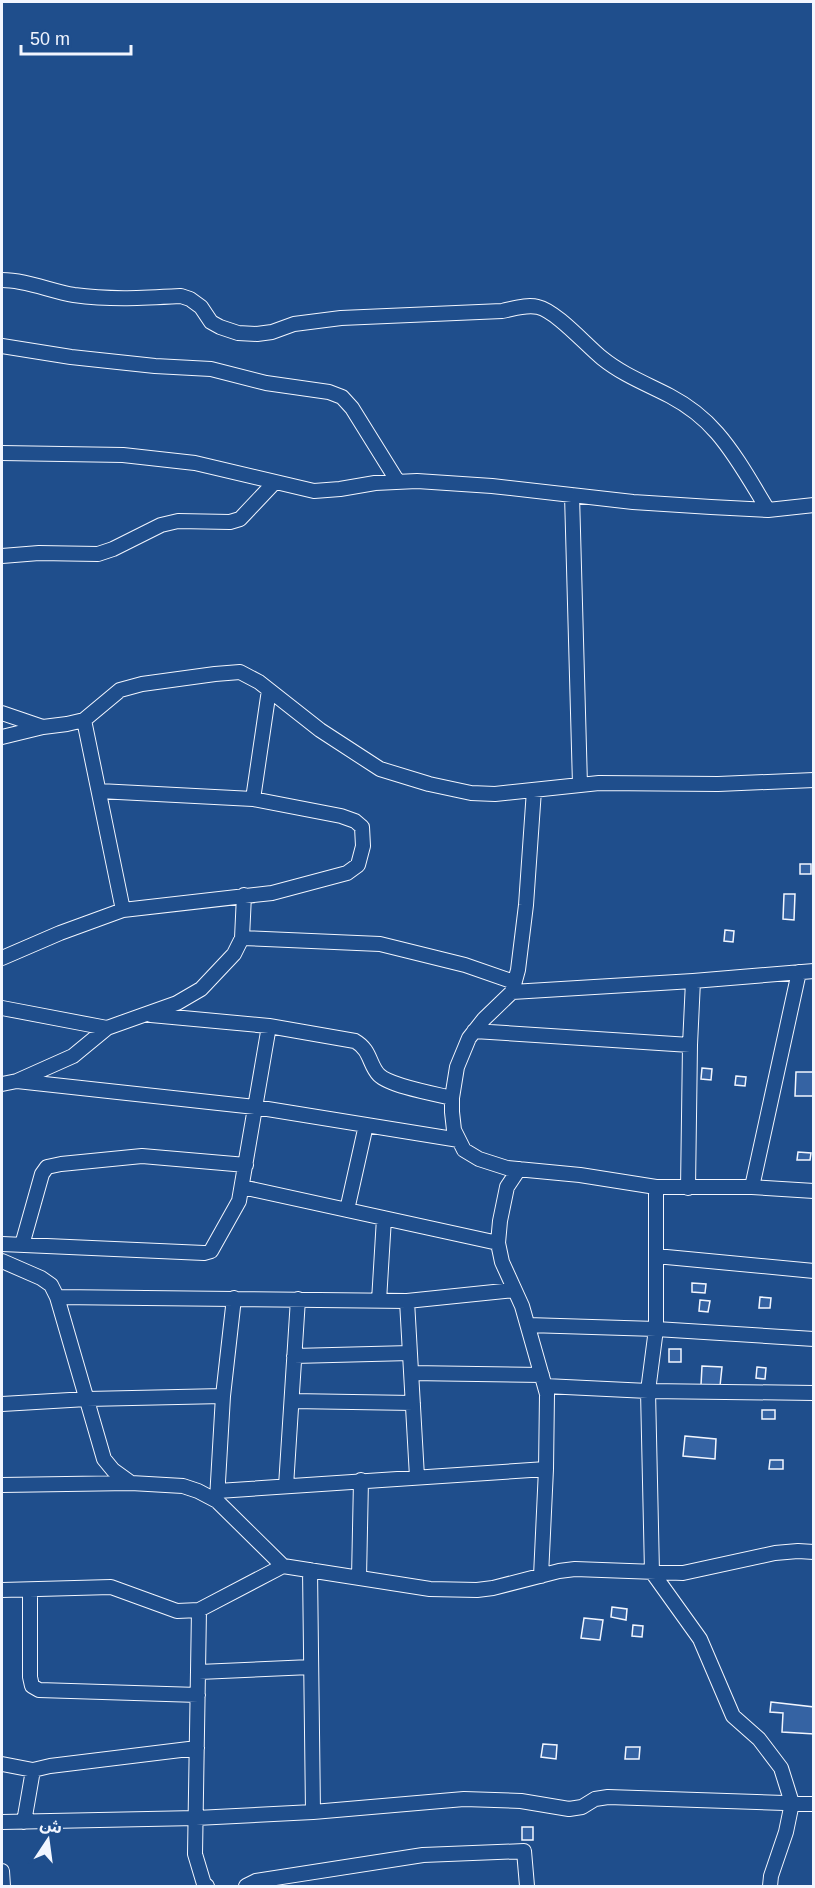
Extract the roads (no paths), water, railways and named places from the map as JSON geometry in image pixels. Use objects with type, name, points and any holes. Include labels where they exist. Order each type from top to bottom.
[{"type":"street","points":[[2,280],[105,299],[181,296],[201,307],[211,322],[220,327],[238,333],[257,334],[272,332],[294,324],[341,318],[502,311],[525,306],[538,307],[551,312],[604,360],[634,380],[671,397],[699,416],[717,433],[736,458],[768,510]]},
{"type":"street","points":[[2,346],[71,357],[211,369],[266,383],[329,392],[342,397],[352,408],[398,482]]},
{"type":"street","points":[[2,453],[123,455],[195,463],[314,491],[417,481],[633,502],[768,510],[813,505]]},
{"type":"street","points":[[2,556],[39,553],[98,554],[113,549],[160,525],[178,522],[230,522],[240,519],[274,483]]},
{"type":"street","points":[[572,495],[580,785]]},
{"type":"street","points":[[2,737],[84,720],[120,690],[142,684],[240,672],[269,690],[320,730],[380,769],[429,784],[471,793],[495,794],[599,783],[813,780]]},
{"type":"street","points":[[253,799],[269,690]]},
{"type":"street","points":[[2,713],[43,727]]},
{"type":"street","points":[[84,720],[123,910]]},
{"type":"street","points":[[534,790],[522,947],[513,987],[469,1038],[457,1067],[452,1098],[454,1130],[464,1150],[479,1159],[507,1168],[580,1175],[656,1187],[753,1187],[813,1191]]},
{"type":"street","points":[[2,958],[60,933],[123,910],[272,893],[347,873],[358,865],[363,846],[362,827],[355,821],[341,816],[253,799],[99,791]]},
{"type":"street","points":[[2,1084],[17,1081],[73,1056],[107,1028],[177,1003],[201,989],[234,954],[242,938],[244,895]]},
{"type":"street","points":[[242,938],[380,944],[465,965],[513,987],[693,981],[806,972],[753,1187]]},
{"type":"street","points":[[688,1188],[693,981]]},
{"type":"street","points":[[2,1008],[107,1028]]},
{"type":"street","points":[[146,1015],[269,1026],[355,1041],[362,1045],[379,1075],[392,1083],[452,1098]]},
{"type":"street","points":[[2,1244],[204,1253],[211,1251],[239,1201],[269,1026]]},
{"type":"street","points":[[474,1031],[690,1045]]},
{"type":"street","points":[[17,1081],[255,1107],[459,1140]]},
{"type":"street","points":[[347,1210],[366,1125]]},
{"type":"street","points":[[22,1245],[42,1174],[47,1167],[142,1156],[246,1165]]},
{"type":"street","points":[[519,1169],[507,1187],[498,1244],[502,1262],[528,1325],[547,1394],[541,1575]]},
{"type":"street","points":[[242,1187],[498,1244]]},
{"type":"street","points":[[656,1187],[656,1329],[648,1391],[652,1572],[700,1639],[733,1716],[759,1739],[781,1768],[792,1803],[786,1832],[771,1876],[770,1887]]},
{"type":"street","points":[[379,1300],[384,1218]]},
{"type":"street","points":[[656,1256],[813,1271]]},
{"type":"street","points":[[2,1261],[41,1278],[51,1285],[57,1297],[104,1459],[113,1470],[131,1484]]},
{"type":"street","points":[[57,1297],[407,1301],[514,1290]]},
{"type":"street","points":[[234,1298],[223,1396],[217,1496],[283,1566]]},
{"type":"street","points":[[286,1486],[298,1299]]},
{"type":"street","points":[[407,1301],[417,1477]]},
{"type":"street","points":[[528,1325],[656,1329],[813,1339]]},
{"type":"street","points":[[294,1356],[410,1353]]},
{"type":"street","points":[[411,1373],[543,1381],[648,1391],[813,1393]]},
{"type":"street","points":[[2,1404],[87,1399],[223,1396]]},
{"type":"street","points":[[291,1401],[413,1403]]},
{"type":"street","points":[[2,1485],[183,1486],[217,1496],[286,1486],[546,1469]]},
{"type":"street","points":[[359,1578],[361,1480]]},
{"type":"street","points":[[2,1590],[111,1587],[177,1611],[199,1610],[283,1566],[430,1589],[477,1590],[559,1570],[683,1573],[776,1553],[813,1552]]},
{"type":"street","points":[[310,1570],[313,1812]]},
{"type":"street","points":[[30,1590],[30,1677],[32,1686],[39,1690],[198,1695]]},
{"type":"street","points":[[199,1610],[195,1854],[207,1887]]},
{"type":"street","points":[[199,1672],[311,1667]]},
{"type":"street","points":[[2,1764],[33,1770],[197,1748]]},
{"type":"street","points":[[24,1822],[33,1770]]},
{"type":"street","points":[[2,1822],[196,1818],[313,1812],[464,1799],[521,1801],[568,1809],[582,1807],[595,1799],[608,1797],[813,1804]]},
{"type":"street","points":[[246,1887],[256,1881],[423,1855],[524,1851],[527,1887]]},
{"type":"street","points":[[2,1871],[3,1887]]}]
